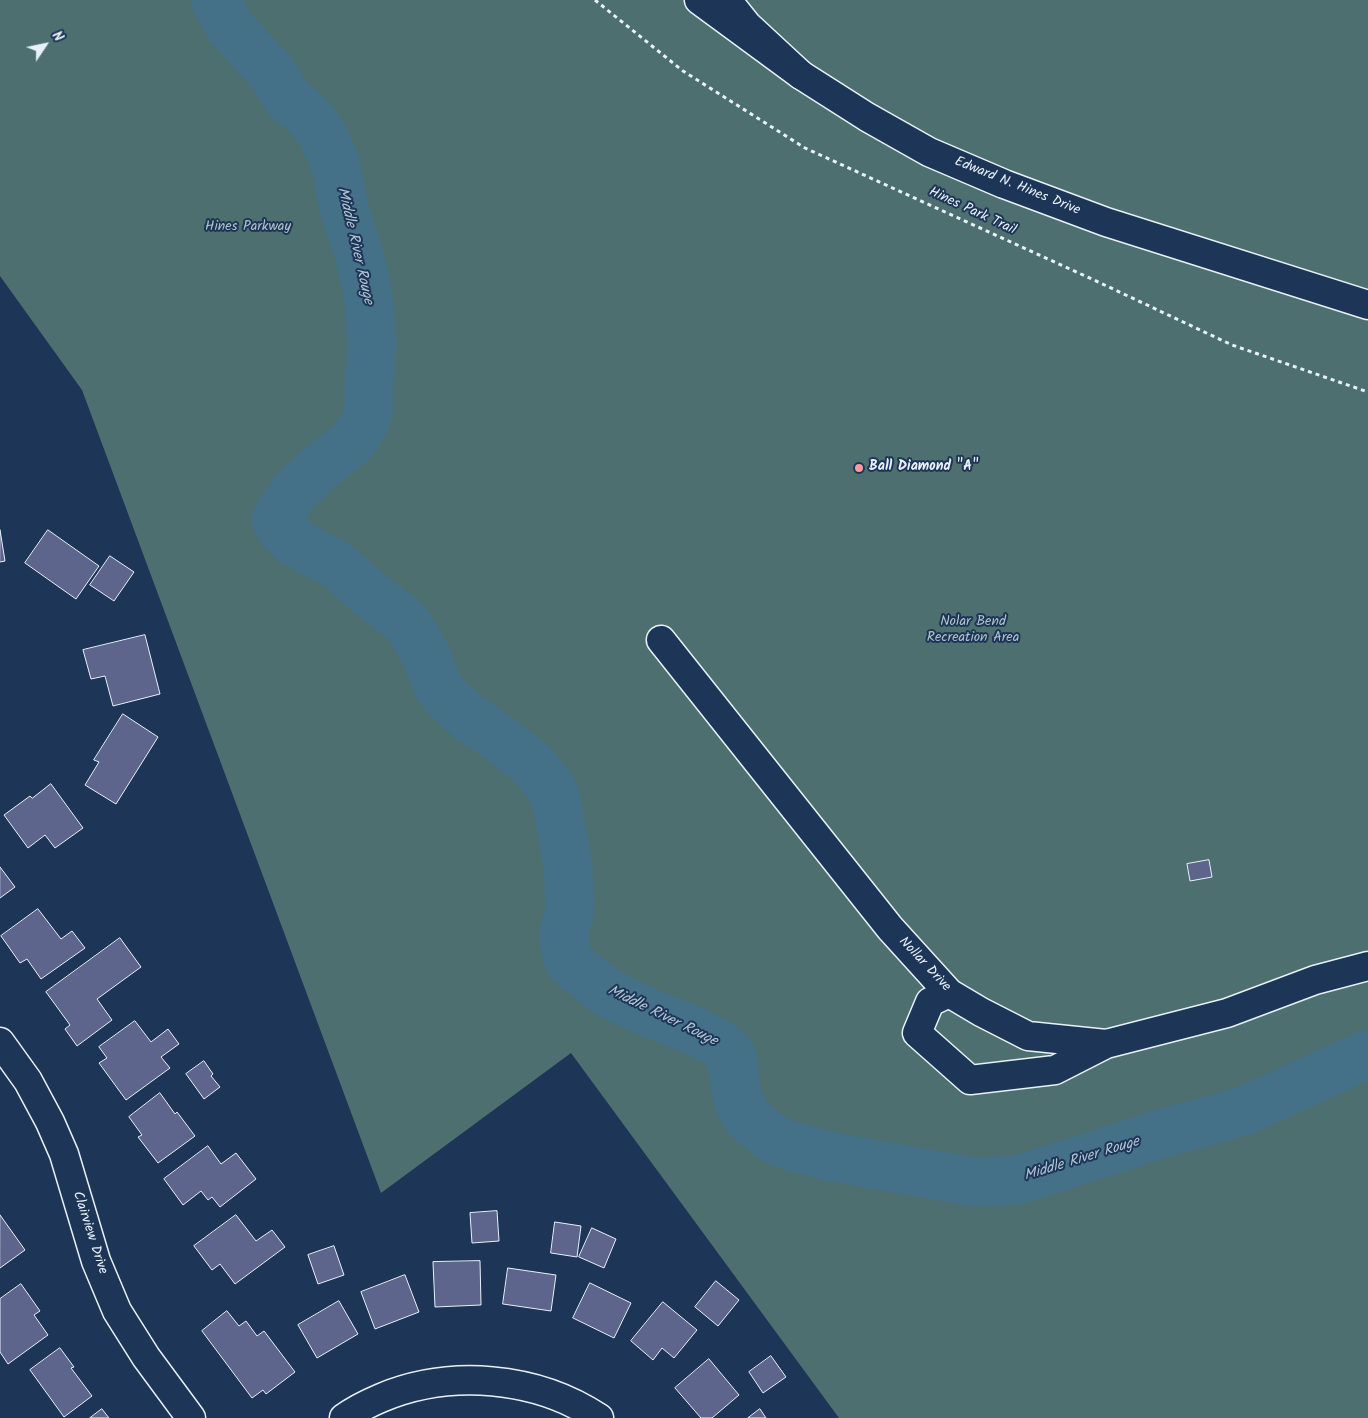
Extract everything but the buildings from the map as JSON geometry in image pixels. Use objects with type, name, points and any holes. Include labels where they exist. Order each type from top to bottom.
[{"type":"street","name":"Edward N. Hines Drive","points":[[699,0],[800,76],[929,152],[1004,184],[1106,222],[1368,305]]},
{"type":"street","points":[[727,0],[747,25],[800,76]]},
{"type":"street","name":"Nollar Drive","points":[[660,640],[890,928],[949,993],[1028,1036],[1106,1044],[1227,1012],[1315,980],[1368,966]]},
{"type":"street","points":[[949,993],[930,1002],[917,1033],[970,1080],[1055,1070],[1106,1044]]},
{"type":"street","name":"Clairview Drive","points":[[0,1042],[28,1081],[50,1122],[64,1154],[96,1261],[117,1311],[146,1357],[191,1418]]},
{"type":"street","points":[[344,1418],[357,1409],[397,1391],[440,1382],[466,1380],[492,1381],[543,1392],[568,1401],[599,1418]]},
{"type":"path","name":"Hines Park Trail","points":[[595,0],[684,71],[805,148],[1232,345],[1368,392]]},
{"type":"green space","points":[[0,0],[1368,0],[1368,1418],[839,1418],[571,1053],[381,1193],[82,390],[0,276]]},
{"type":"waterway","name":"Middle River Rouge","points":[[215,0],[230,27],[272,73],[289,100],[313,121],[322,134],[335,163],[344,209],[359,254],[369,300],[372,346],[369,377],[369,409],[364,424],[353,441],[316,471],[293,493],[276,520],[284,532],[296,543],[338,566],[373,597],[399,616],[410,627],[426,655],[437,685],[446,697],[469,718],[495,735],[533,765],[553,790],[568,868],[569,916],[564,931],[565,947],[569,962],[606,992],[649,1013],[693,1030],[721,1045],[732,1057],[739,1104],[748,1118],[772,1138],[787,1145],[833,1157],[974,1182],[1020,1179],[1154,1136],[1244,1111],[1368,1054]]},
{"type":"place","name":"Ball Diamond \"A\"","points":[[859,468]]},
{"type":"park label","name":"Hines Parkway","points":[[248,228]]},
{"type":"park label","name":"Nolar Bend Recreation Area","points":[[973,632]]}]
